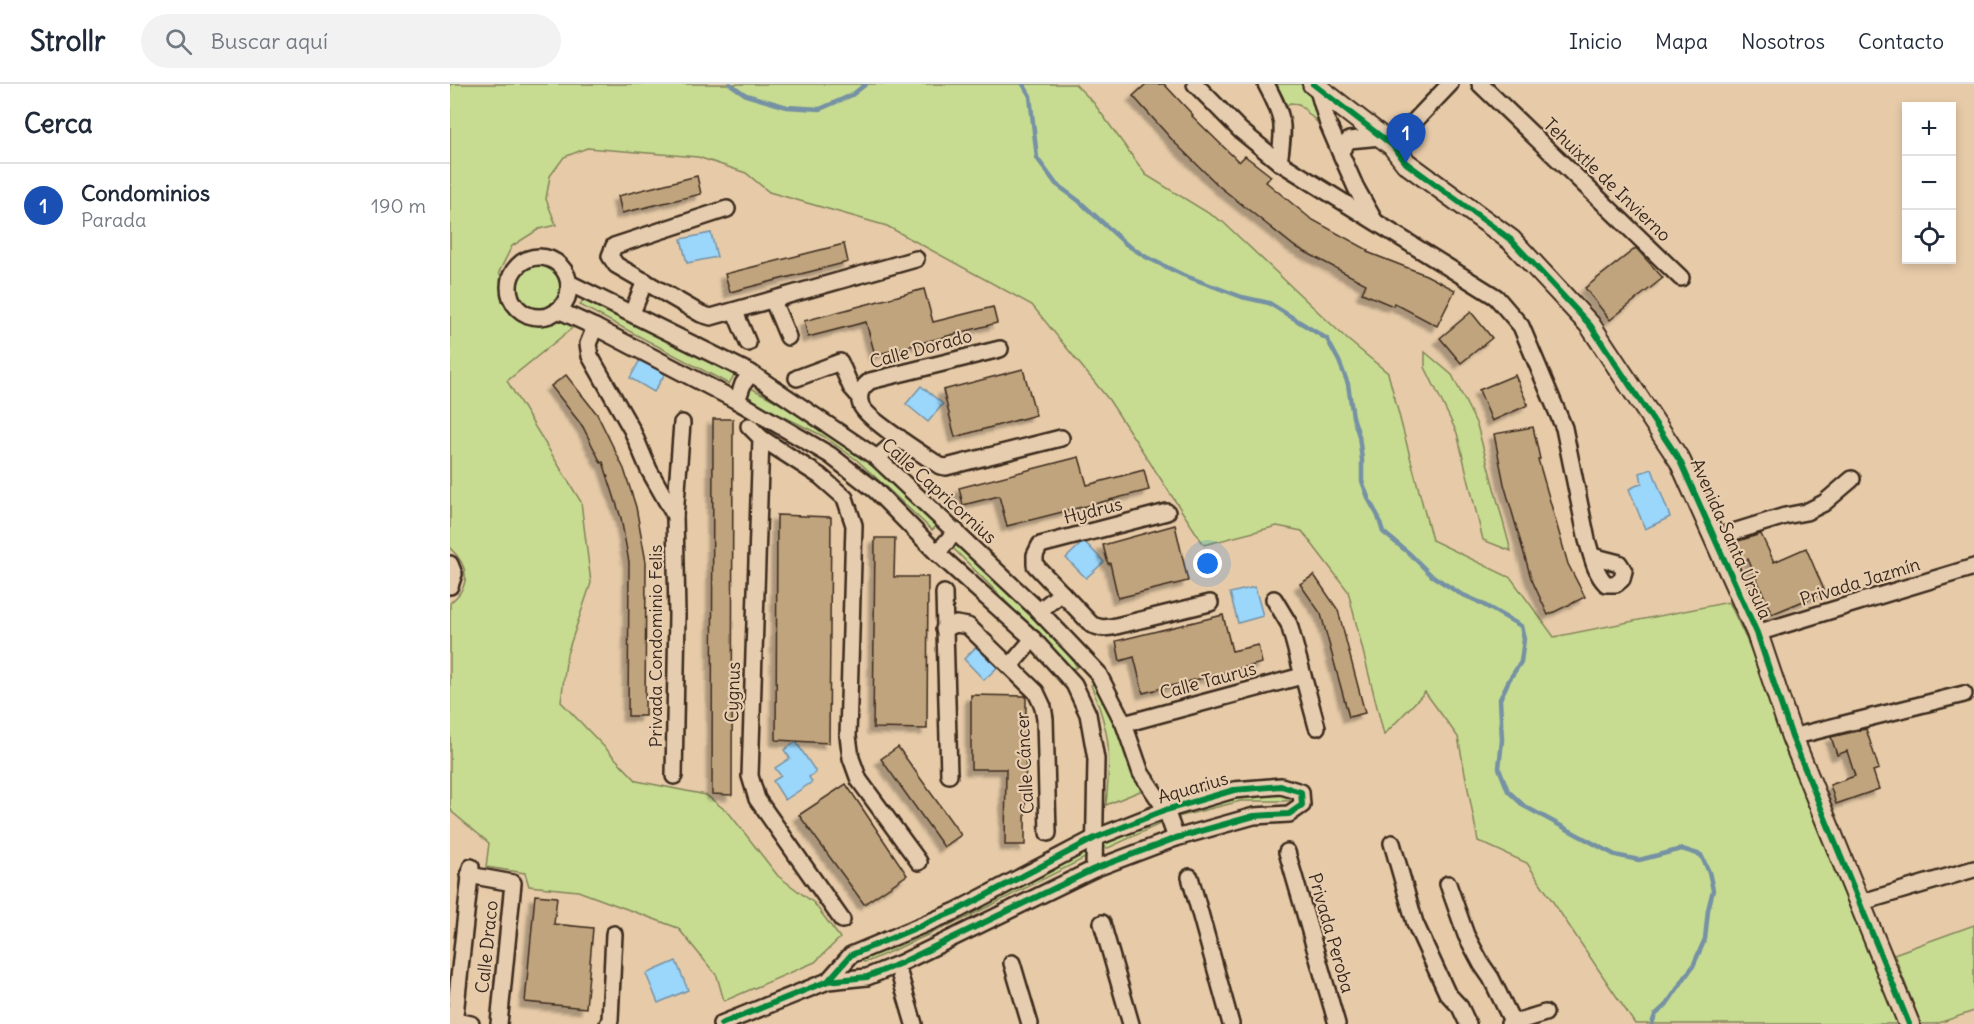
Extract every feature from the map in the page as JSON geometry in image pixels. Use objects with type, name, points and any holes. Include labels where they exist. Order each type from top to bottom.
[{"type":"street","points":[[1195,84],[1240,130],[1279,162],[1496,297],[1521,326],[1564,428],[1592,556]]},
{"type":"street","points":[[1266,84],[1280,111],[1284,132],[1279,162]]},
{"type":"street","points":[[1341,152],[1349,140],[1358,138],[1387,141],[1450,84]]},
{"type":"street","name":"Tehuixtle de Invierno","points":[[1480,84],[1681,279]]},
{"type":"street","points":[[1315,86],[1328,124],[1356,188],[1375,221]]},
{"type":"street","name":"Avenida Santa Úrsula","points":[[1315,86],[1387,141],[1406,163],[1511,240],[1590,325],[1680,460],[1757,633],[1792,737],[1909,1024]]},
{"type":"street","points":[[727,209],[614,246],[610,256],[616,265],[701,314],[711,317],[916,260]]},
{"type":"street","points":[[535,257],[547,258],[557,263],[565,272],[569,283],[568,295],[558,310],[540,317],[532,317],[520,311],[512,302],[508,291],[509,279],[515,268],[535,257]]},
{"type":"street","points":[[632,313],[645,281]]},
{"type":"street","name":"Calle Capricornius","points":[[569,283],[751,373],[877,458],[1040,611],[1098,673],[1124,724],[1141,773],[1166,810],[1176,838]]},
{"type":"street","points":[[773,301],[788,337]]},
{"type":"street","points":[[558,310],[737,401],[830,455],[875,490],[937,553],[1033,639],[1074,684],[1088,714],[1096,759],[1095,869]]},
{"type":"street","points":[[735,312],[748,343]]},
{"type":"street","name":"Privada Condominio Felis","points":[[595,327],[588,344],[590,356],[632,430],[649,470],[675,516]]},
{"type":"street","name":"Calle Dorado","points":[[1000,349],[870,381],[861,388],[859,396],[861,406],[866,413],[939,466],[946,467],[1060,438]]},
{"type":"street","name":"Calle Dorado","points":[[797,378],[840,362],[851,387],[859,396]]},
{"type":"street","points":[[737,401],[743,384],[751,373]]},
{"type":"street","name":"Privada Condominio Felis","points":[[674,776],[677,615],[675,516],[682,423]]},
{"type":"street","points":[[749,426],[761,438],[820,476],[845,498],[854,525],[848,736],[851,758],[859,780],[919,862]]},
{"type":"street","name":"Cygnus","points":[[761,438],[750,776],[757,799],[842,920]]},
{"type":"street","points":[[877,458],[900,438]]},
{"type":"street","points":[[820,476],[830,455]]},
{"type":"street","points":[[1714,538],[1785,516],[1806,512],[1824,503],[1852,479]]},
{"type":"street","name":"Hydrus","points":[[1062,593],[1035,565],[1035,555],[1040,545],[1167,512]]},
{"type":"street","points":[[937,553],[956,531]]},
{"type":"street","points":[[450,564],[454,574],[450,586]]},
{"type":"street","name":"Privada Jazmín","points":[[1757,633],[1974,567]]},
{"type":"street","points":[[944,593],[949,775]]},
{"type":"street","points":[[1040,611],[1062,593],[1092,625],[1102,628],[1210,603]]},
{"type":"street","points":[[1274,599],[1289,624],[1317,727]]},
{"type":"street","name":"Calle Cáncer","points":[[944,629],[956,624],[968,626],[1036,692],[1043,707],[1048,833]]},
{"type":"street","points":[[1010,666],[1033,639]]},
{"type":"street","points":[[1074,684],[1081,684],[1098,673]]},
{"type":"street","name":"Calle Taurus","points":[[1124,724],[1302,676]]},
{"type":"street","points":[[1792,737],[1964,694]]},
{"type":"street","name":"Aquarius","points":[[721,1024],[828,981],[867,977],[912,958],[1095,869],[1176,838],[1254,816],[1289,814],[1302,805],[1301,792],[1281,786],[1234,790],[1166,810],[1095,838],[956,911],[851,955],[828,981]]},
{"type":"street","points":[[1392,843],[1415,923],[1447,993],[1460,1007],[1468,1024]]},
{"type":"street","name":"Privada Peroba","points":[[1287,852],[1337,1024]]},
{"type":"street","points":[[1859,903],[1974,869]]},
{"type":"street","name":"Calle Draco","points":[[471,1024],[454,1023],[470,871],[513,883],[499,1024]]},
{"type":"street","points":[[1190,877],[1231,1024]]},
{"type":"street","points":[[1448,884],[1466,935],[1491,978],[1511,1024],[1538,1018]]},
{"type":"street","points":[[1102,922],[1131,1024]]},
{"type":"street","points":[[608,1024],[614,934]]},
{"type":"street","points":[[1012,963],[1030,1024]]},
{"type":"street","points":[[900,976],[914,1024]]},
{"type":"green space","points":[[450,84],[1075,84],[1093,102],[1146,175],[1223,222],[1348,340],[1388,373],[1432,540],[1511,578],[1554,637],[1729,602],[1792,737],[1915,1024],[1635,1024],[1527,863],[1478,841],[1458,737],[1425,692],[1384,735],[1348,591],[1302,531],[1277,526],[1204,545],[1109,400],[1032,305],[887,226],[769,192],[746,173],[698,157],[587,148],[564,157],[550,176],[546,199],[556,225],[539,229],[512,246],[499,272],[512,302],[532,317],[558,310],[581,321],[507,381],[581,502],[591,583],[567,654],[561,702],[637,781],[706,795],[729,813],[778,876],[814,903],[840,938],[815,962],[724,1001],[717,976],[678,928],[578,891],[529,886],[525,873],[486,867],[489,843],[452,812],[450,806],[450,603],[462,590],[465,576],[461,562],[450,548]]},
{"type":"green space","points":[[1275,84],[1305,84],[1313,97],[1318,123],[1299,104],[1290,103],[1286,106]]},
{"type":"green space","points":[[539,266],[554,272],[560,287],[554,302],[539,308],[524,302],[518,287],[524,272]]},
{"type":"green space","points":[[586,295],[734,375],[729,384],[580,305]]},
{"type":"green space","points":[[1425,352],[1452,375],[1477,425],[1511,551],[1483,540],[1457,433],[1425,367]]},
{"type":"green space","points":[[749,387],[815,422],[874,462],[939,524],[932,530],[857,460],[823,436],[744,397]]},
{"type":"green space","points":[[959,539],[1065,648],[1077,667],[1069,671],[1057,653],[951,546]]},
{"type":"green space","points":[[1100,680],[1145,789],[1106,805],[1109,771],[1108,744],[1091,685]]},
{"type":"green space","points":[[1242,793],[1288,793],[1291,796],[1290,800],[1285,801],[1241,801],[1178,817],[1176,815],[1179,810]]},
{"type":"green space","points":[[1159,818],[1162,821],[1160,824],[1108,848],[1104,847],[1103,844],[1107,841]]},
{"type":"green space","points":[[1085,848],[1090,854],[1087,857],[966,918],[869,961],[861,960],[866,954]]},
{"type":"green space","points":[[1974,925],[1974,1011],[1936,1024],[1921,1024],[1894,954]]},
{"type":"water","points":[[711,233],[717,257],[687,263],[681,239]]},
{"type":"water","points":[[641,358],[666,372],[654,392],[630,378]]},
{"type":"water","points":[[921,386],[943,404],[928,422],[906,404]]},
{"type":"water","points":[[1652,469],[1670,517],[1645,529],[1629,489],[1642,483],[1640,473]]},
{"type":"water","points":[[1084,541],[1104,562],[1086,578],[1066,558]]},
{"type":"water","points":[[1255,587],[1263,616],[1238,623],[1230,593]]},
{"type":"water","points":[[982,641],[1003,662],[984,680],[964,659]]},
{"type":"water","points":[[796,742],[816,772],[809,777],[812,782],[785,800],[773,781],[781,776],[775,768],[790,758],[784,750]]},
{"type":"water","points":[[676,961],[688,990],[658,1003],[646,974]]},
{"type":"building","points":[[1146,84],[1164,84],[1192,116],[1239,162],[1245,156],[1271,176],[1266,182],[1311,219],[1368,250],[1367,252],[1426,275],[1455,290],[1437,326],[1394,303],[1393,306],[1362,293],[1366,284],[1294,246],[1220,187],[1175,143],[1133,96]]},
{"type":"building","points":[[697,176],[701,194],[622,213],[618,196]]},
{"type":"building","points":[[844,244],[848,262],[730,292],[725,274]]},
{"type":"building","points":[[1636,248],[1663,278],[1610,320],[1585,288]]},
{"type":"building","points":[[924,289],[933,322],[993,307],[997,323],[875,355],[866,322],[808,337],[804,321]]},
{"type":"building","points":[[1471,312],[1492,338],[1461,363],[1440,338]]},
{"type":"building","points":[[1023,369],[1036,415],[955,437],[943,390]]},
{"type":"building","points":[[566,375],[597,414],[624,469],[636,507],[646,562],[645,716],[628,716],[629,562],[621,518],[603,462],[601,463],[583,427],[551,386]]},
{"type":"building","points":[[1515,375],[1528,405],[1492,421],[1479,390]]},
{"type":"building","points":[[713,419],[733,419],[732,795],[712,794]]},
{"type":"building","points":[[1533,427],[1540,459],[1538,459],[1568,564],[1585,597],[1548,615],[1531,578],[1504,484],[1494,434]]},
{"type":"building","points":[[1079,457],[1087,485],[1144,470],[1149,490],[1007,526],[999,496],[963,505],[959,488]]},
{"type":"building","points":[[777,515],[831,517],[829,743],[776,740]]},
{"type":"building","points":[[1175,525],[1188,581],[1118,598],[1110,563],[1108,564],[1103,545]]},
{"type":"building","points":[[1761,534],[1774,562],[1806,548],[1825,592],[1772,614],[1748,559],[1744,561],[1735,542]]},
{"type":"building","points":[[875,538],[895,538],[894,577],[928,577],[927,729],[873,728]]},
{"type":"building","points":[[1314,575],[1338,610],[1365,713],[1349,717],[1321,614],[1300,584]]},
{"type":"building","points":[[1223,615],[1232,651],[1258,645],[1262,663],[1143,693],[1134,657],[1120,661],[1116,641]]},
{"type":"building","points":[[971,695],[1026,696],[1025,845],[1005,845],[1006,769],[971,769]]},
{"type":"building","points":[[1866,729],[1879,769],[1873,771],[1879,789],[1836,804],[1830,785],[1855,776],[1847,751],[1837,755],[1831,737]]},
{"type":"building","points":[[898,747],[961,835],[944,847],[881,759]]},
{"type":"building","points":[[846,784],[907,875],[864,904],[799,815]]},
{"type":"building","points":[[535,895],[557,897],[554,924],[593,928],[586,1008],[525,1002]]},
{"type":"waterway","points":[[730,84],[746,95],[787,107],[820,109],[852,95],[866,84]]},
{"type":"waterway","points":[[1023,84],[1030,96],[1037,158],[1056,184],[1079,201],[1126,244],[1146,257],[1183,275],[1242,297],[1269,303],[1327,339],[1348,384],[1353,417],[1359,436],[1362,481],[1383,532],[1431,575],[1459,593],[1521,626],[1524,639],[1521,662],[1500,699],[1502,740],[1499,768],[1508,791],[1524,806],[1615,855],[1639,860],[1682,849],[1701,855],[1709,872],[1713,890],[1705,939],[1693,966],[1666,1005],[1655,1015],[1652,1024]]},
{"type":"cycle path","points":[[1313,84],[1392,145],[1406,163],[1511,240],[1590,325],[1680,461],[1757,633],[1792,737],[1909,1024]]},
{"type":"cycle path","points":[[721,1024],[828,981],[867,977],[901,963],[1094,869],[1176,838],[1254,816],[1289,814],[1302,805],[1301,792],[1281,786],[1234,790],[1166,810],[1095,838],[956,911],[851,955],[828,981]]},
{"type":"place","name":"Condominios","points":[[1406,163]]}]
